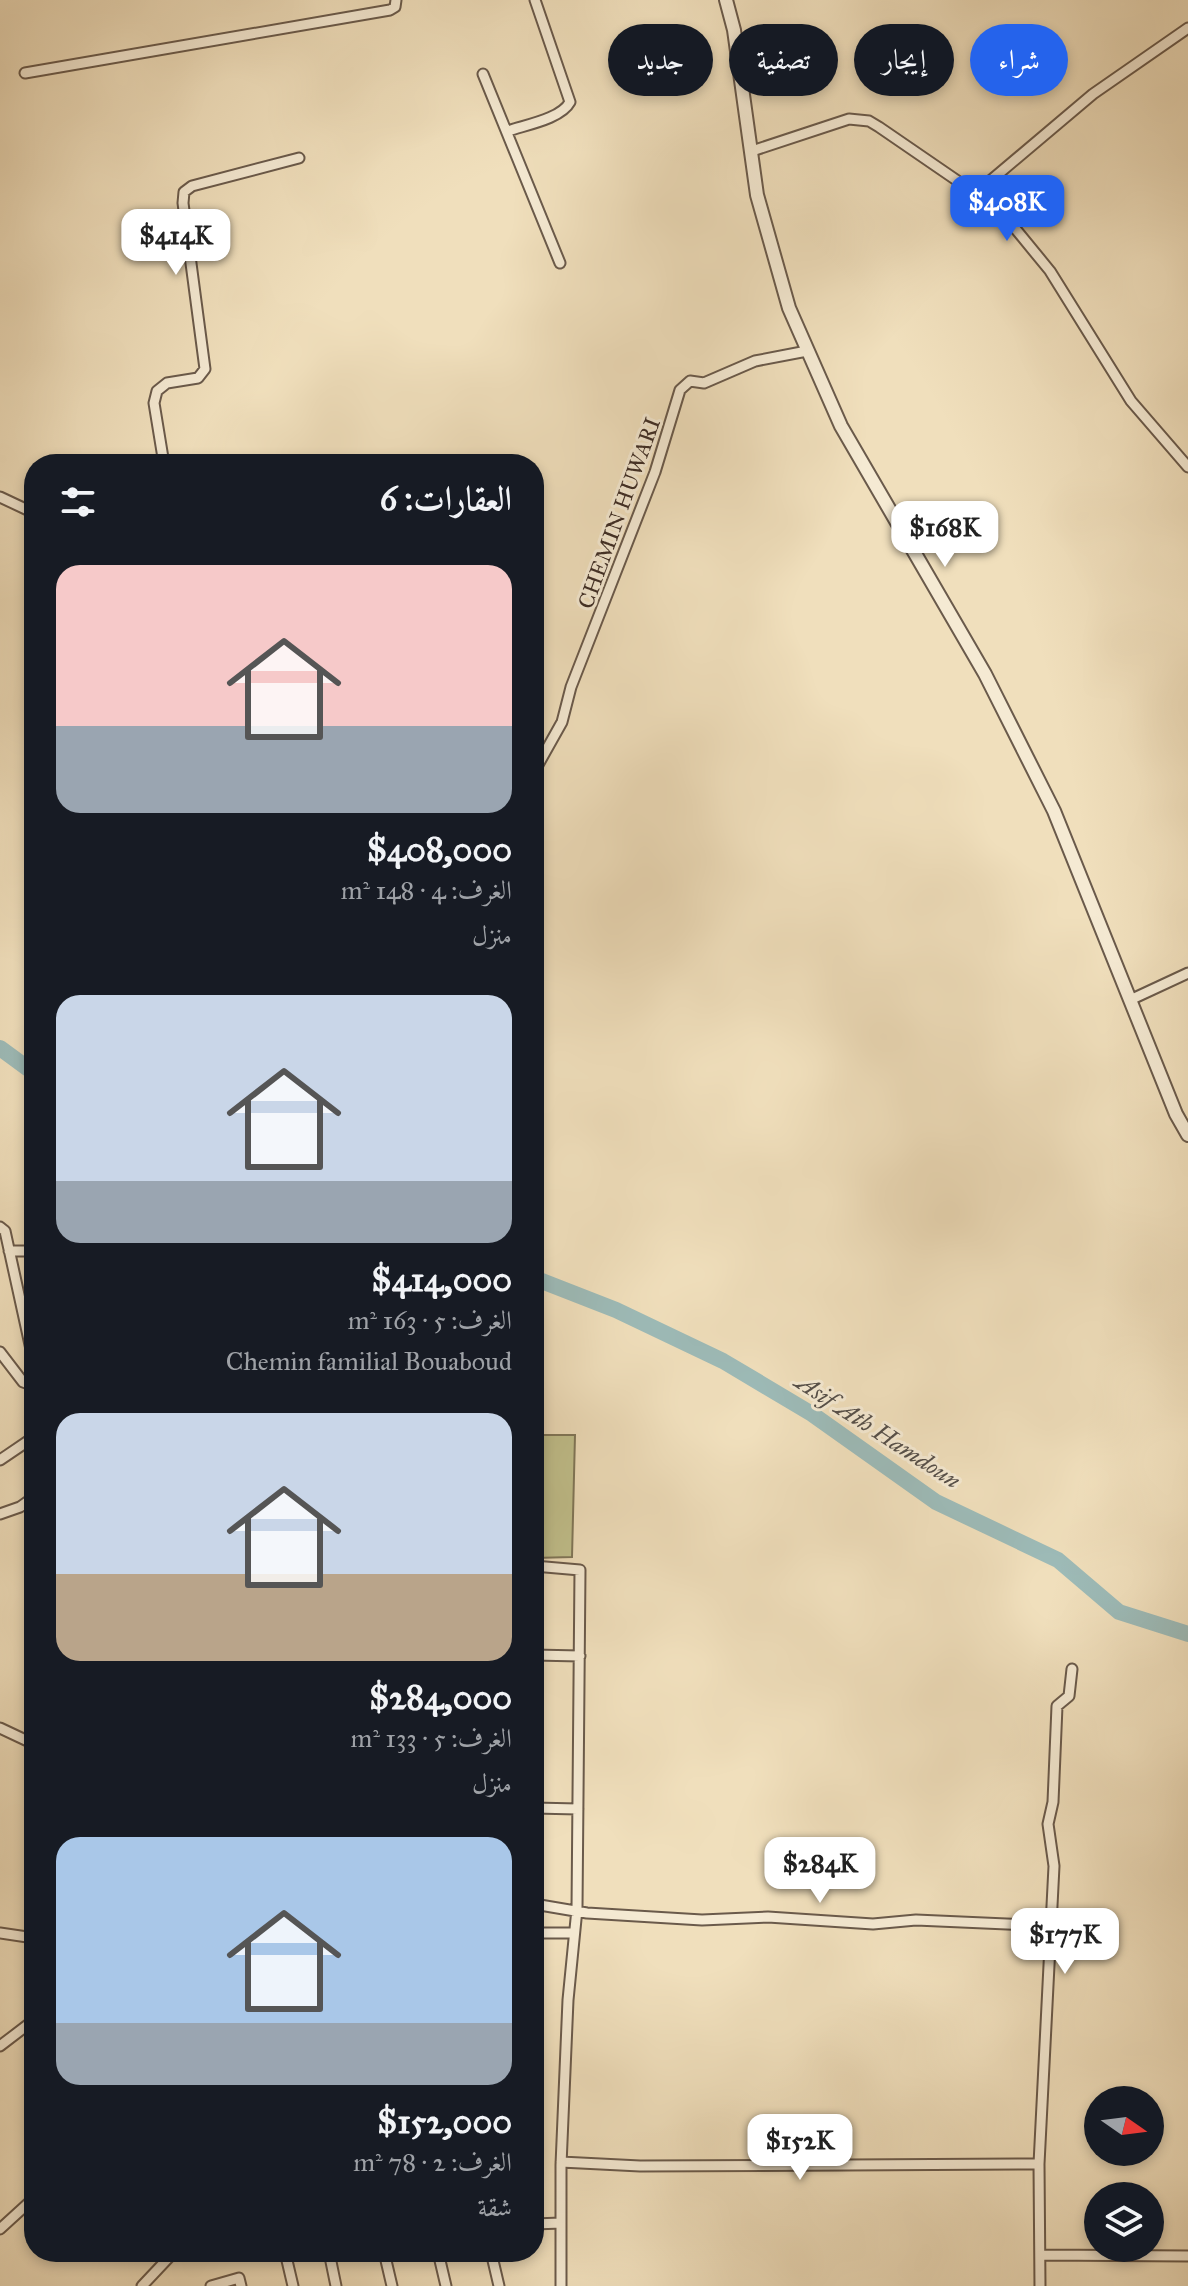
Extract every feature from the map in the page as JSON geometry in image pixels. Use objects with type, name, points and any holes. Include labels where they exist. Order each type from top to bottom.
[{"type":"street","points":[[25,73],[390,10],[395,7],[396,0]]},
{"type":"street","points":[[508,131],[558,113],[570,102],[535,0]]},
{"type":"street","points":[[726,0],[734,30],[757,195],[789,308],[841,426],[1012,726],[1071,847],[1130,1000],[1188,1135]]},
{"type":"street","points":[[977,192],[1093,94],[1188,28]]},
{"type":"street","points":[[483,74],[560,263]]},
{"type":"street","points":[[752,151],[859,118],[879,127],[977,192],[1000,210],[1034,248],[1131,401],[1188,467]]},
{"type":"street","points":[[162,454],[154,403],[157,391],[167,383],[198,378],[205,369],[184,192],[192,186],[299,158]]},
{"type":"street","name":"CHEMIN HUWARI","points":[[544,754],[562,722],[571,687],[655,472],[680,390],[690,381],[704,383],[755,361],[807,351]]},
{"type":"street","points":[[0,497],[24,508]]},
{"type":"street","points":[[1130,1000],[1188,973]]},
{"type":"street","points":[[0,1227],[5,1231],[24,1318]]},
{"type":"street","points":[[9,1251],[24,1251]]},
{"type":"street","points":[[1,1357],[24,1382]]},
{"type":"street","points":[[0,1460],[24,1444]]},
{"type":"street","points":[[0,1514],[24,1504]]},
{"type":"street","points":[[544,1567],[580,1570],[577,1909],[573,1933],[561,2162],[561,2286]]},
{"type":"street","points":[[544,1655],[580,1656]]},
{"type":"street","points":[[1040,2286],[1039,2164],[1054,1866],[1048,1824],[1053,1802],[1057,1706],[1069,1696],[1072,1669]]},
{"type":"street","points":[[0,1728],[24,1739]]},
{"type":"street","points":[[544,1808],[578,1809]]},
{"type":"street","points":[[544,1905],[587,1913],[702,1920],[768,1917],[873,1924],[916,1920],[1051,1926]]},
{"type":"street","points":[[0,1933],[24,1937]]},
{"type":"street","points":[[544,1933],[573,1933]]},
{"type":"street","points":[[0,2046],[24,2028]]},
{"type":"street","points":[[561,2162],[640,2166],[1039,2164]]},
{"type":"street","points":[[0,2229],[24,2207]]},
{"type":"street","points":[[544,2223],[561,2223]]},
{"type":"street","points":[[1041,2255],[1188,2256]]},
{"type":"street","points":[[142,2286],[165,2262]]},
{"type":"street","points":[[287,2262],[293,2286]]},
{"type":"street","points":[[331,2262],[336,2286]]},
{"type":"street","points":[[386,2262],[392,2286]]},
{"type":"street","points":[[440,2262],[446,2286]]},
{"type":"street","points":[[493,2262],[499,2286]]},
{"type":"street","points":[[211,2286],[239,2278],[241,2286]]},
{"type":"shaded area","points":[[544,1435],[575,1435],[572,1557],[544,1558]]},
{"type":"waterway","name":"Asif Ath Hamdoun","points":[[0,1048],[24,1066]]},
{"type":"waterway","name":"Asif Ath Hamdoun","points":[[544,1282],[616,1310],[723,1361],[812,1414],[936,1502],[1058,1560],[1119,1612],[1188,1634]]}]
